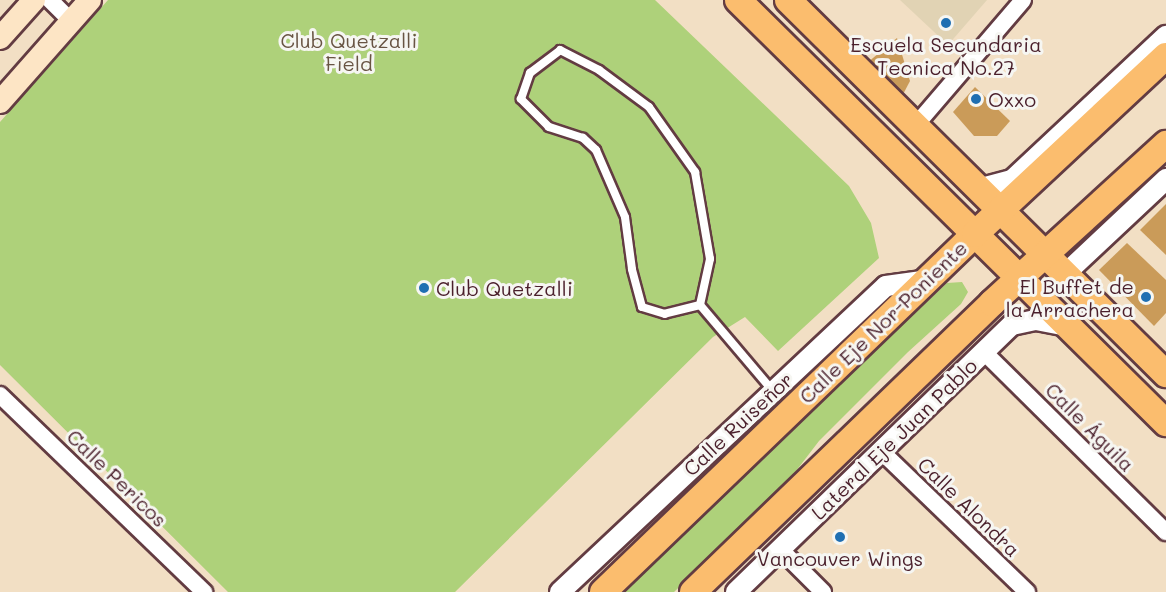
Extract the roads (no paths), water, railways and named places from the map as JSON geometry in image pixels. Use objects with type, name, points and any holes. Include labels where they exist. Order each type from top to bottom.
[{"type":"main road","points":[[0,38],[34,0]]},
{"type":"main road","points":[[0,102],[90,0]]},
{"type":"main road","points":[[738,0],[1166,423]]},
{"type":"main road","points":[[788,0],[1166,374]]},
{"type":"main road","name":"Calle Eje Nor-Poniente","points":[[603,592],[975,234],[1166,56]]},
{"type":"main road","points":[[693,592],[1020,279],[1166,144]]},
{"type":"street","points":[[50,0],[72,22]]},
{"type":"street","points":[[915,126],[1023,0]]},
{"type":"street","points":[[978,189],[1012,180],[1166,36]]},
{"type":"street","points":[[1065,274],[1166,178]]},
{"type":"street","name":"Calle Ruiseñor","points":[[560,592],[886,285],[928,280]]},
{"type":"street","name":"Lateral Eje Juan Pablo","points":[[736,592],[1012,325],[1036,320],[1068,326]]},
{"type":"street","name":"Calle Águila","points":[[984,352],[1166,532]]},
{"type":"street","name":"Calle Pericos","points":[[0,395],[204,592]]},
{"type":"street","name":"Calle Alondra","points":[[881,451],[1027,592]]},
{"type":"street","points":[[780,549],[823,592]]},
{"type":"lane","points":[[560,51],[599,70],[649,107],[695,172],[710,259],[700,305],[665,314],[642,308],[632,269],[625,217],[596,150],[583,138],[549,127],[521,99],[530,73],[560,51]]},
{"type":"lane","points":[[700,305],[773,392]]},
{"type":"place","name":"Escuela Secundaria Tecnica No.27","points":[[946,23]]},
{"type":"place","name":"Oxxo","points":[[976,99]]},
{"type":"place","name":"Club Quetzalli","points":[[424,288]]},
{"type":"place","name":"El Buffet de la Arrachera","points":[[1146,297]]},
{"type":"place","name":"Vancouver Wings","points":[[840,537]]},
{"type":"park label","name":"Club Quetzalli Field","points":[[349,52]]}]
